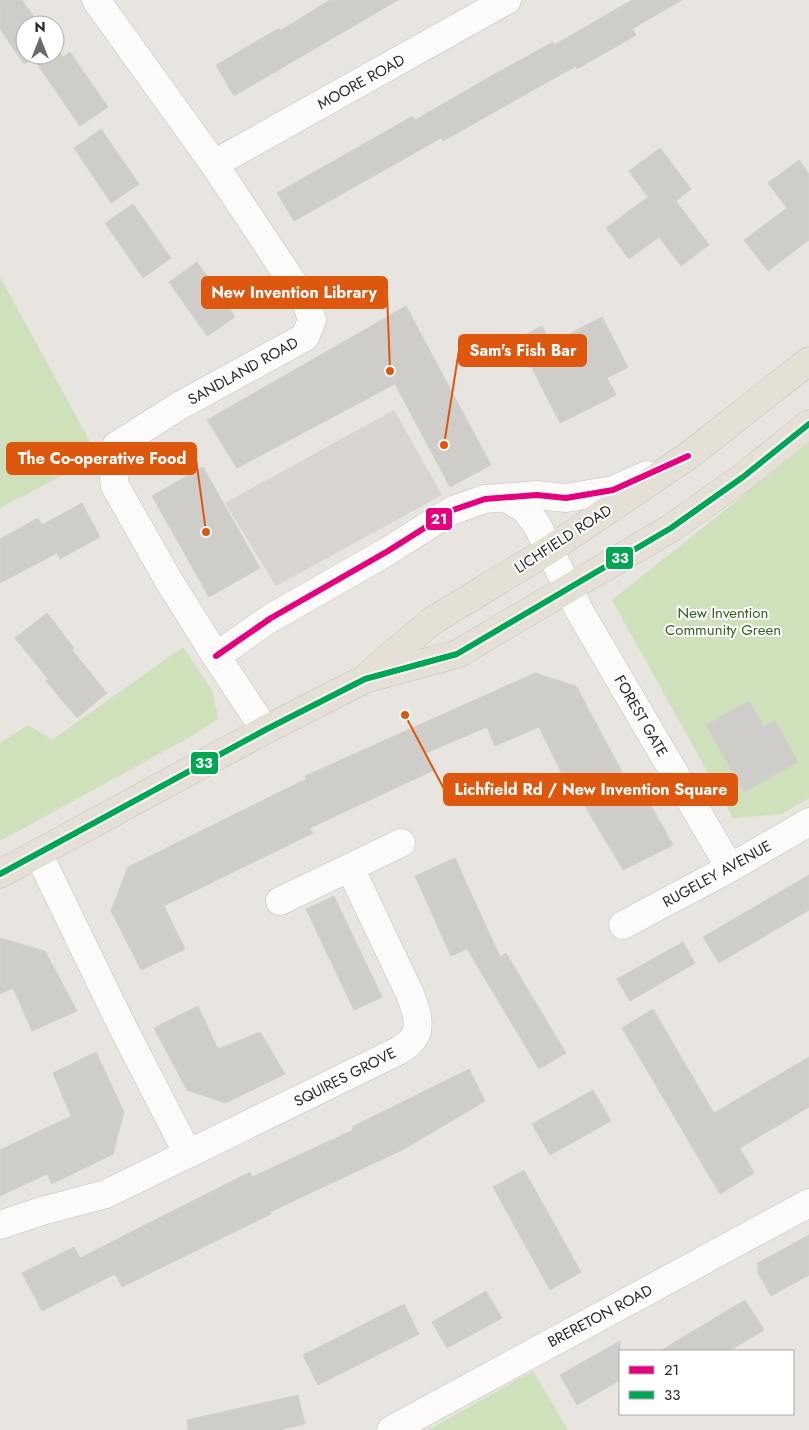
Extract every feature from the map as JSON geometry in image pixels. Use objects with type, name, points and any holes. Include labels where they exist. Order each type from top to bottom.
[{"type":"main road","name":"LICHFIELD ROAD","points":[[364,679],[432,622],[549,550],[688,456],[809,361]]},
{"type":"main road","name":"LICHFIELD ROAD","points":[[0,874],[265,730],[364,679],[457,654],[672,528],[743,477],[809,424]]},
{"type":"street","name":"SANDLAND ROAD","points":[[96,0],[214,164],[307,304],[312,320],[305,337],[179,406],[116,446],[112,464],[115,486],[169,581],[265,730]]},
{"type":"street","name":"MOORE ROAD","points":[[214,164],[507,0]]},
{"type":"street","points":[[216,656],[271,618],[388,551],[454,510],[485,499],[537,495],[566,498],[613,490],[688,456]]},
{"type":"street","name":"FOREST GATE","points":[[506,498],[524,508],[537,524],[580,612],[730,868]]},
{"type":"street","name":"RUGELEY AVENUE","points":[[623,924],[730,868],[809,822]]},
{"type":"street","points":[[280,901],[401,843]]},
{"type":"street","points":[[38,853],[120,1022],[188,1154]]},
{"type":"street","name":"SQUIRES GROVE","points":[[0,1224],[106,1194],[398,1051],[413,1040],[418,1028],[417,1011],[350,868]]},
{"type":"street","name":"BRERETON ROAD","points":[[391,1430],[809,1202]]},
{"type":"green space","points":[[0,277],[92,445],[84,464],[0,508]]},
{"type":"green space","name":"New Invention Community Green","points":[[809,443],[809,798],[782,814],[733,818],[612,600]]},
{"type":"green space","points":[[183,647],[213,692],[218,719],[190,737],[0,841],[0,743],[28,725],[52,740]]},
{"type":"green space","points":[[533,1371],[568,1430],[428,1430]]},
{"type":"shaded area","points":[[394,410],[442,495],[276,586],[225,503]]},
{"type":"building","points":[[0,0],[22,0],[33,15],[15,15],[15,51],[0,29]]},
{"type":"building","points":[[330,0],[398,0],[234,96],[216,65],[279,28],[280,31]]},
{"type":"building","points":[[632,0],[682,0],[632,29],[636,35],[577,69],[576,66],[443,141],[441,138],[294,221],[277,193],[413,116],[415,120],[553,42],[554,45]]},
{"type":"building","points":[[70,52],[108,107],[80,126],[38,65],[65,65],[65,56]]},
{"type":"building","points":[[101,129],[139,184],[111,203],[74,148]]},
{"type":"building","points":[[660,148],[691,189],[676,201],[709,245],[681,266],[659,237],[629,259],[606,228],[648,197],[629,171]]},
{"type":"building","points":[[799,160],[809,174],[809,240],[768,271],[744,240],[787,208],[768,183]]},
{"type":"building","points":[[133,204],[171,258],[143,278],[105,223]]},
{"type":"building","points":[[197,262],[235,317],[207,336],[169,282]]},
{"type":"building","points":[[406,306],[491,465],[450,487],[395,384],[237,468],[207,420]]},
{"type":"building","points":[[602,317],[628,367],[607,378],[616,395],[560,423],[517,339],[542,326],[551,343]]},
{"type":"building","points":[[203,467],[260,568],[209,597],[152,496]]},
{"type":"building","points":[[82,503],[100,537],[60,559],[57,553],[0,583],[0,539],[38,518],[42,525]]},
{"type":"building","points":[[47,613],[74,648],[72,650],[107,693],[77,718],[46,681],[48,679],[15,638]]},
{"type":"building","points":[[535,673],[576,686],[636,798],[644,793],[673,845],[623,870],[580,798],[575,801],[539,727],[495,746],[487,727],[426,753],[434,770],[310,828],[313,833],[164,906],[185,949],[141,970],[111,911],[128,867],[306,779],[305,776]]},
{"type":"building","points":[[749,701],[764,727],[775,720],[798,762],[744,792],[706,725]]},
{"type":"building","points":[[455,858],[500,957],[506,953],[566,1053],[539,1069],[467,949],[451,956],[415,876]]},
{"type":"building","points":[[809,875],[809,910],[719,963],[703,937]]},
{"type":"building","points":[[334,896],[382,997],[354,1010],[306,909]]},
{"type":"building","points":[[0,938],[45,951],[77,1011],[32,1031],[13,988],[0,994]]},
{"type":"building","points":[[683,942],[695,963],[630,1001],[617,979]]},
{"type":"building","points":[[198,1006],[218,1049],[260,1032],[285,1074],[226,1103],[187,1090],[154,1028]]},
{"type":"building","points":[[653,1009],[714,1113],[809,1057],[809,1107],[740,1148],[754,1173],[720,1194],[622,1028]]},
{"type":"building","points":[[96,1052],[124,1112],[113,1154],[52,1184],[47,1174],[0,1196],[0,1150],[71,1116],[53,1073]]},
{"type":"building","points":[[469,1069],[485,1101],[404,1149],[270,1212],[271,1214],[122,1287],[115,1274],[42,1311],[22,1273],[74,1247],[80,1258],[250,1172],[252,1177],[353,1130],[352,1127]]},
{"type":"building","points":[[593,1090],[611,1121],[550,1155],[532,1124]]},
{"type":"building","points":[[524,1170],[581,1272],[550,1290],[493,1187]]},
{"type":"building","points":[[809,1235],[809,1275],[771,1296],[758,1273],[758,1263]]},
{"type":"building","points":[[486,1291],[502,1318],[447,1348],[432,1322]]},
{"type":"building","points":[[745,1300],[764,1330],[731,1350],[662,1350]]},
{"type":"building","points":[[404,1304],[419,1334],[318,1385],[303,1355]]},
{"type":"building","points":[[620,1341],[619,1381],[577,1405],[560,1375]]},
{"type":"building","points":[[298,1395],[305,1424],[280,1430],[188,1430],[187,1420]]},
{"type":"transit line","name":"33","points":[[0,874],[265,730],[365,679],[457,654],[671,528],[743,477],[809,424]]},
{"type":"transit line","name":"21","points":[[216,656],[271,618],[388,551],[453,510],[485,499],[537,495],[566,498],[613,490],[688,456]]},
{"type":"place","name":"New Invention Library","points":[[390,371]]},
{"type":"place","name":"Sam's Fish Bar","points":[[444,445]]},
{"type":"place","name":"The Co-operative Food","points":[[206,532]]},
{"type":"place","name":"Lichfield Rd / New Invention Square","points":[[405,715]]}]
